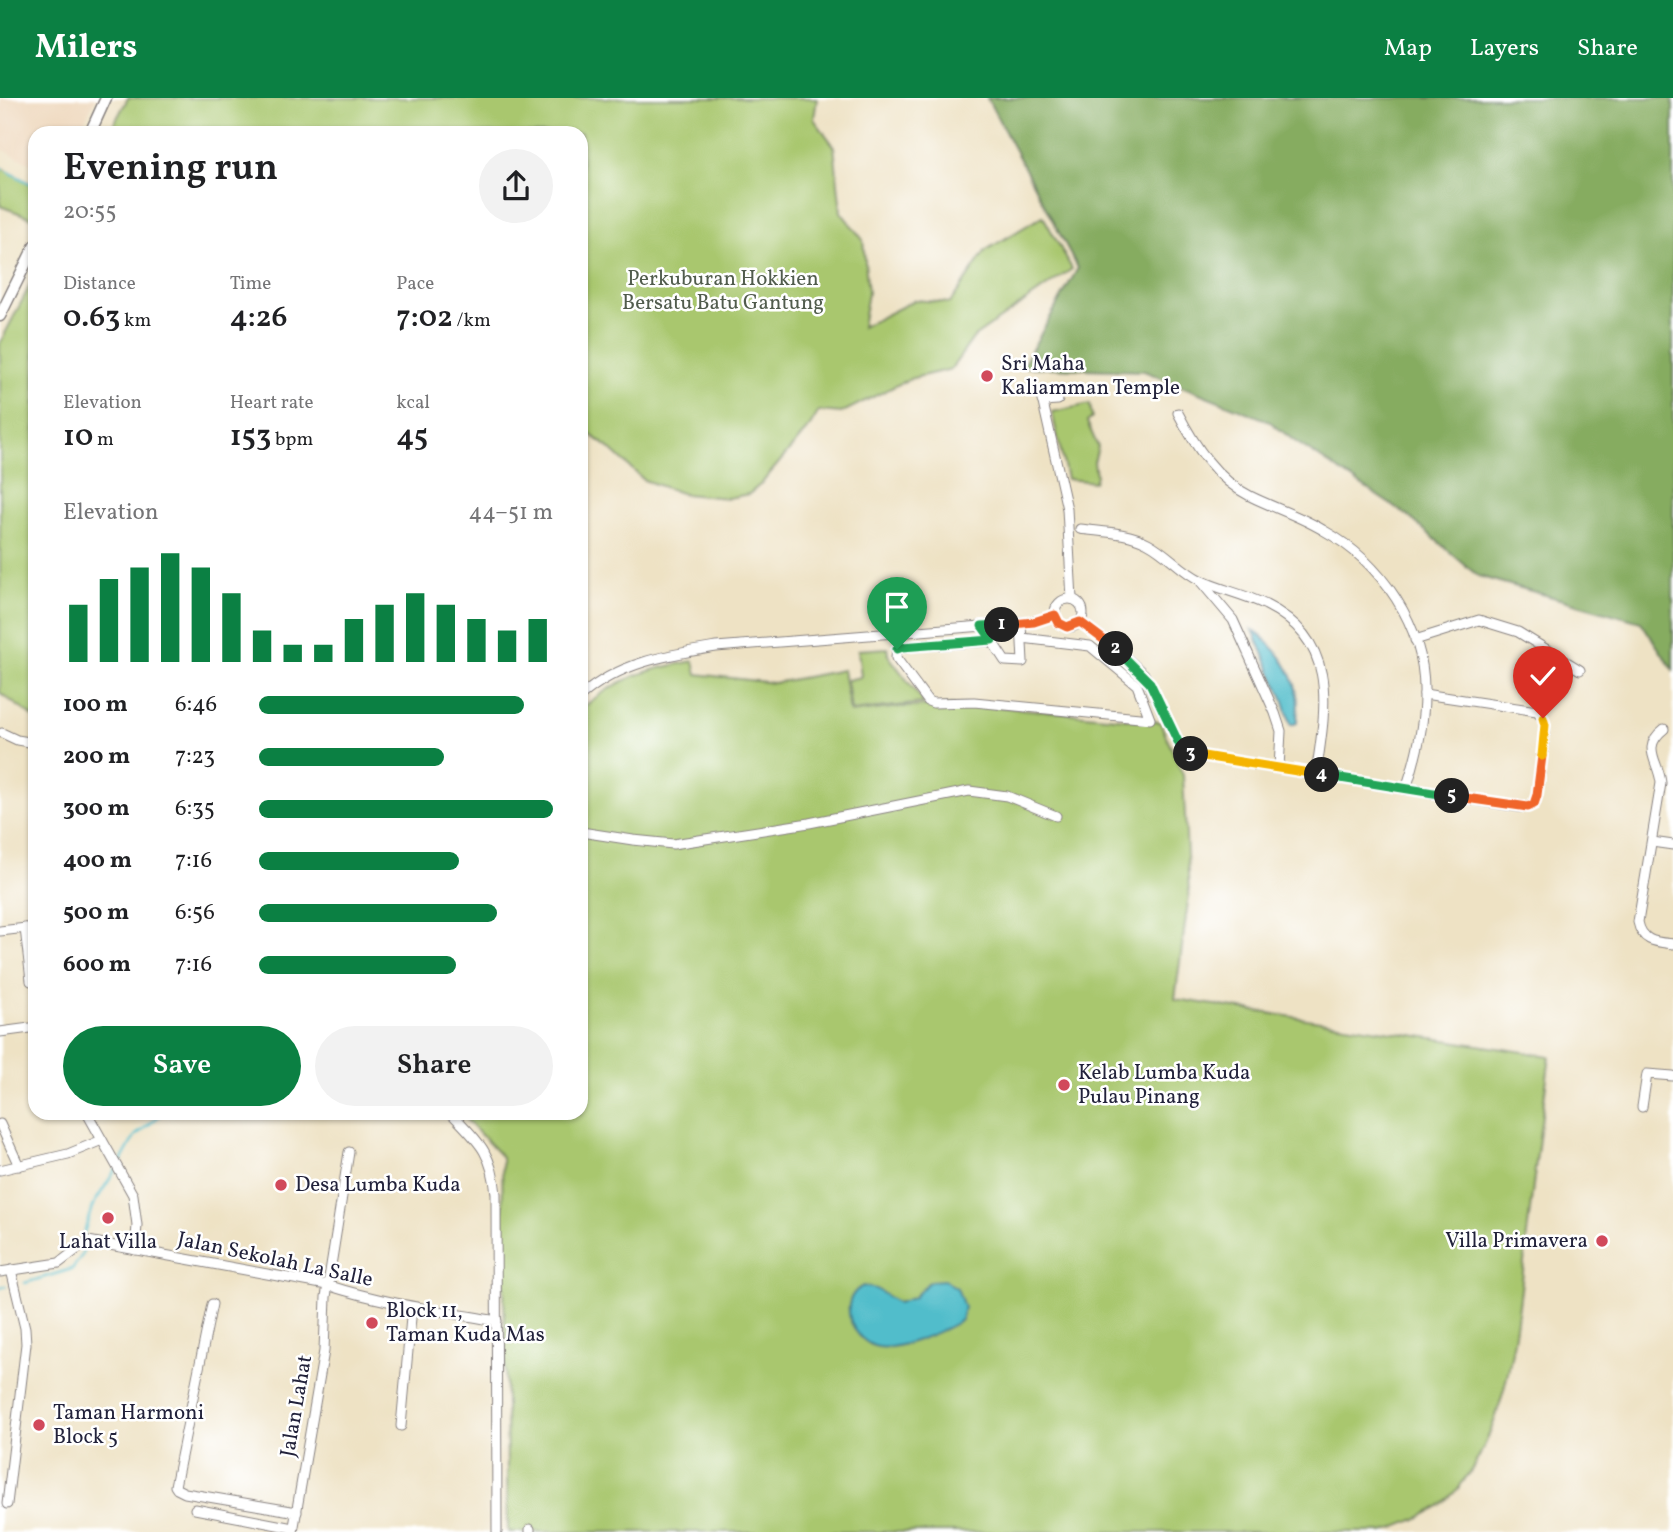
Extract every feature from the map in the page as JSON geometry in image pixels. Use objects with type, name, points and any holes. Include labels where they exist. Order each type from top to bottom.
[{"type":"street","points":[[93,126],[106,98]]},
{"type":"street","points":[[0,316],[28,259]]},
{"type":"street","points":[[1056,391],[1058,400],[1042,398],[1067,509],[1072,599],[1082,608],[1080,622]]},
{"type":"street","points":[[1178,413],[1190,436],[1224,478],[1251,496],[1324,530],[1371,565],[1389,587],[1406,615],[1415,640],[1424,694],[1416,760],[1406,789]]},
{"type":"street","points":[[1080,529],[1127,536],[1148,543],[1200,580],[1233,620],[1275,713],[1281,731],[1279,768]]},
{"type":"street","points":[[1200,580],[1251,598],[1274,610],[1296,626],[1313,648],[1322,672],[1325,691],[1316,774]]},
{"type":"street","points":[[1072,599],[1059,603],[1055,615],[1059,623],[1067,627],[1080,622]]},
{"type":"street","points":[[588,691],[611,674],[642,661],[669,654],[716,647],[1034,622],[1055,615]]},
{"type":"street","points":[[1415,640],[1479,620],[1518,632],[1580,670]]},
{"type":"street","points":[[1080,622],[1144,674],[1184,751],[1200,756],[1523,807],[1534,804],[1545,725],[1540,714],[1537,711],[1424,694]]},
{"type":"street","points":[[982,626],[1005,661],[1023,662],[1021,623]]},
{"type":"street","points":[[992,640],[902,647],[897,649],[895,654],[928,701],[933,703],[974,702],[1150,719],[1137,684],[1090,646],[1022,638]]},
{"type":"street","points":[[1664,729],[1657,734],[1652,744],[1653,762],[1661,783],[1639,929],[1647,939],[1673,944]]},
{"type":"street","points":[[2,733],[28,742]]},
{"type":"street","points":[[588,832],[673,844],[803,824],[969,791],[1007,796],[1056,816]]},
{"type":"street","points":[[1652,842],[1673,845]]},
{"type":"street","points":[[0,931],[28,928]]},
{"type":"street","points":[[0,1032],[28,1028]]},
{"type":"street","points":[[1642,1107],[1647,1074],[1673,1076]]},
{"type":"street","points":[[91,1120],[127,1182],[136,1209],[135,1250]]},
{"type":"street","points":[[457,1120],[484,1149],[494,1172],[497,1532]]},
{"type":"street","points":[[0,1124],[19,1166]]},
{"type":"street","points":[[0,1170],[68,1154],[102,1140]]},
{"type":"street","name":"Jalan Lahat","points":[[293,1530],[324,1351],[327,1286],[349,1152]]},
{"type":"street","name":"Jalan Sekolah La Salle","points":[[0,1272],[58,1263],[84,1244],[135,1250],[327,1286],[412,1307],[497,1321]]},
{"type":"street","points":[[7,1504],[26,1344],[25,1328],[11,1270]]},
{"type":"street","points":[[212,1304],[177,1489],[185,1493],[297,1512]]},
{"type":"street","points":[[401,1426],[412,1307]]},
{"type":"street","points":[[195,1509],[293,1530]]},
{"type":"shaded area","points":[[0,98],[96,98],[82,126],[28,126],[28,162],[0,148]]},
{"type":"green space","name":"Perkuburan Hokkien Bersatu Batu Gantung","points":[[128,98],[817,98],[814,119],[834,146],[841,212],[863,240],[868,293],[862,327],[915,300],[950,303],[986,250],[1043,216],[1072,269],[974,337],[951,369],[909,379],[841,413],[819,411],[810,426],[761,484],[749,494],[728,498],[684,494],[644,480],[588,433],[588,126],[113,126]]},
{"type":"green space","points":[[987,98],[1673,98],[1673,670],[1641,622],[1478,576],[1408,516],[1293,440],[1269,421],[1144,371],[1022,367],[1078,268]]},
{"type":"green space","points":[[0,167],[28,182],[28,216],[0,206]]},
{"type":"green space","points":[[28,289],[28,713],[0,693],[0,343]]},
{"type":"green space","points":[[1090,404],[1092,418],[1087,422],[1098,447],[1094,462],[1094,482],[1067,479],[1052,412]]},
{"type":"green space","points":[[888,648],[888,655],[924,703],[851,711],[847,680],[861,677],[858,650]]},
{"type":"green space","name":"Kelab Lumba Kuda Pulau Pinang","points":[[694,661],[697,674],[774,683],[843,670],[850,713],[900,707],[977,705],[1160,722],[1183,775],[1189,894],[1175,999],[1550,1056],[1517,1323],[1504,1390],[1482,1451],[1466,1478],[1449,1498],[1419,1518],[1383,1532],[508,1532],[502,1157],[467,1120],[588,1120],[588,704],[621,682],[662,668]]},
{"type":"water","points":[[1253,630],[1275,650],[1287,666],[1298,697],[1297,723],[1291,725],[1283,698]]},
{"type":"water","points":[[944,1280],[957,1288],[964,1307],[961,1320],[953,1325],[919,1340],[883,1347],[866,1341],[853,1326],[850,1300],[863,1286],[876,1289],[898,1303],[913,1298],[930,1281]]},
{"type":"waterway","points":[[7,171],[28,182]]},
{"type":"waterway","points":[[120,1163],[135,1136],[154,1120]]},
{"type":"waterway","points":[[25,1283],[72,1269],[83,1254],[83,1236],[92,1207],[116,1169]]},
{"type":"waterway","points":[[0,1288],[6,1286]]},
{"type":"place","name":"Sri Maha Kaliamman Temple","points":[[987,376]]},
{"type":"place","name":"Kelab Lumba Kuda Pulau Pinang","points":[[1064,1085]]},
{"type":"place","name":"Desa Lumba Kuda","points":[[281,1185]]},
{"type":"place","name":"Lahat Villa","points":[[108,1218]]},
{"type":"place","name":"Villa Primavera","points":[[1602,1241]]},
{"type":"place","name":"Block 11, Taman Kuda Mas","points":[[372,1323]]},
{"type":"place","name":"Taman Harmoni Block 5","points":[[39,1425]]},
{"type":"route","points":[[897,649],[992,640],[982,626],[1034,622],[1055,615],[1056,620],[1063,626],[1080,622],[1144,674],[1181,748],[1190,754],[1519,807],[1534,804],[1537,795],[1545,733],[1543,718]]}]
